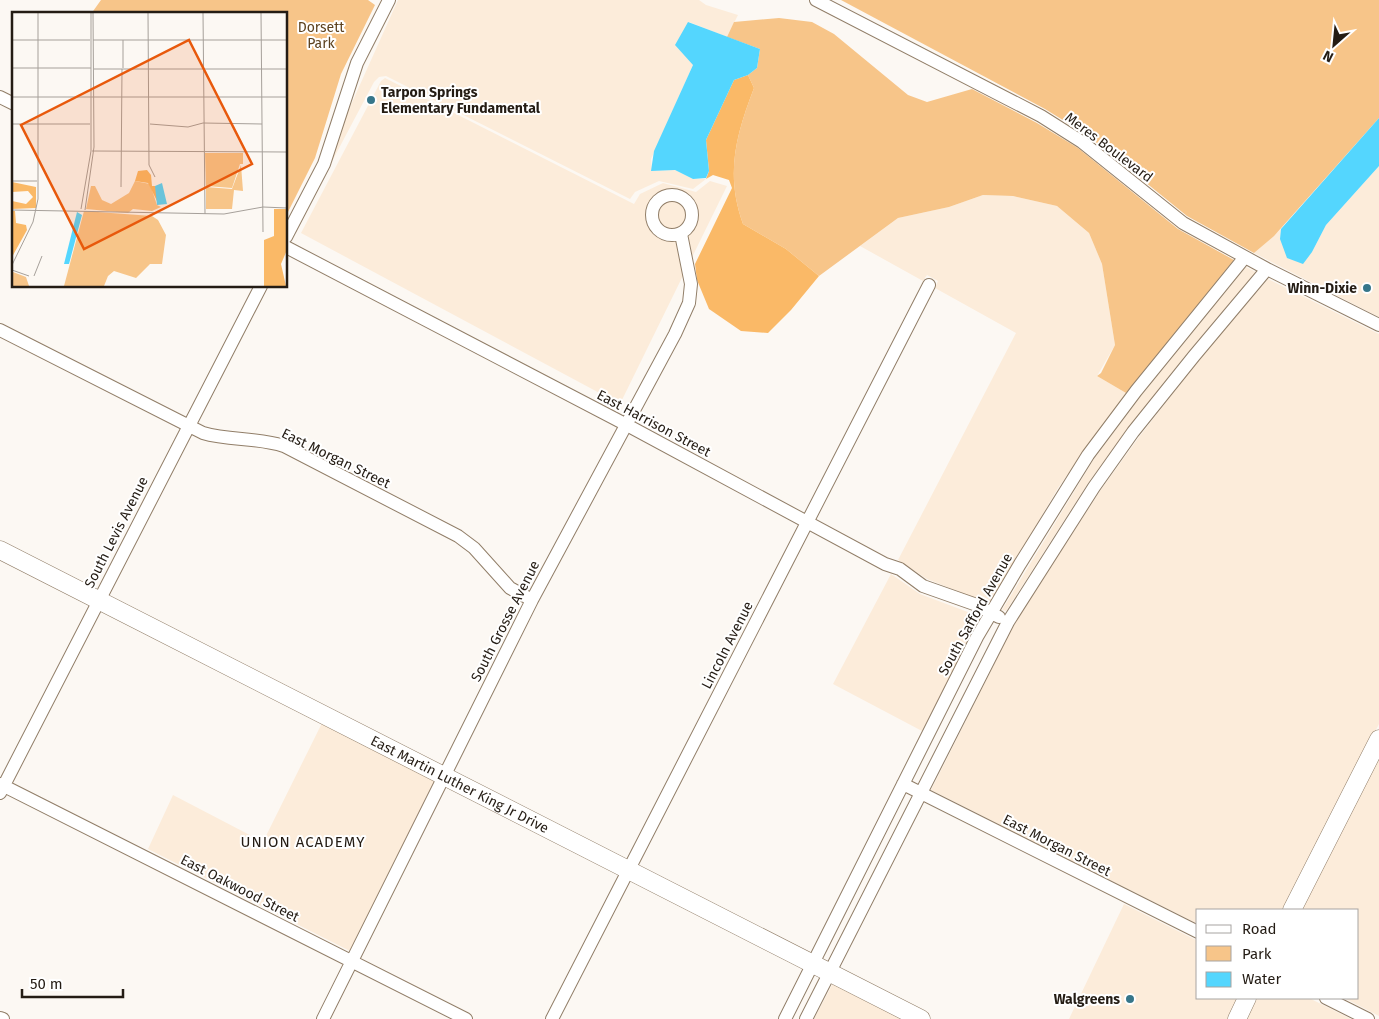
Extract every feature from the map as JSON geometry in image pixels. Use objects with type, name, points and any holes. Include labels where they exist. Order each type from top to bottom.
[{"type":"street","points":[[288,233],[324,164],[358,63],[388,0]]},
{"type":"street","name":"Meres Boulevard","points":[[816,0],[1041,116],[1082,142],[1183,223],[1267,269],[1379,325]]},
{"type":"street","points":[[0,97],[12,103]]},
{"type":"street","name":"South Grosse Avenue","points":[[324,1019],[532,600],[675,334],[689,303],[690,284],[681,234]]},
{"type":"street","name":"East Harrison Street","points":[[288,248],[625,424],[885,564],[900,569],[923,586],[974,604],[1008,622]]},
{"type":"street","name":"South Safford Avenue","points":[[785,1019],[977,637],[1088,455],[1136,391],[1245,257]]},
{"type":"street","points":[[806,1019],[1008,622],[1094,487],[1133,432],[1267,269]]},
{"type":"street","name":"Lincoln Avenue","points":[[552,1019],[929,285]]},
{"type":"street","name":"South Levis Avenue","points":[[1,787],[260,288]]},
{"type":"street","name":"East Morgan Street","points":[[0,330],[187,427],[214,436],[259,440],[284,446],[458,536],[474,548],[510,588],[532,600]]},
{"type":"street","name":"East Martin Luther King Jr Drive","points":[[0,550],[921,1019]]},
{"type":"street","points":[[1293,909],[1379,739]]},
{"type":"street","name":"East Morgan Street","points":[[903,784],[1196,931]]},
{"type":"street","name":"East Oakwood Street","points":[[1,787],[466,1019]]},
{"type":"street","points":[[1237,1019],[1247,999]]},
{"type":"street","points":[[1328,999],[1368,1019]]},
{"type":"shaded area","points":[[398,0],[699,0],[706,5],[738,15],[727,37],[689,22],[693,65],[651,159],[652,171],[675,170],[693,179],[706,179],[693,189],[659,181],[635,192],[630,199],[386,76],[379,77],[374,82],[328,169],[341,127]]},
{"type":"shaded area","points":[[748,75],[754,88],[742,122],[735,155],[734,171],[738,206],[743,224],[786,249],[819,276],[791,310],[768,333],[741,331],[709,309],[697,280],[695,264],[732,188],[729,180],[713,175],[706,179],[709,171],[706,140],[734,80]]},
{"type":"shaded area","points":[[385,78],[634,204],[640,194],[663,183],[696,192],[710,181],[727,186],[620,404],[301,233],[381,81]]},
{"type":"shaded area","points":[[1379,166],[1379,317],[1254,253],[1281,229],[1280,239],[1312,252],[1326,225]]},
{"type":"shaded area","points":[[983,195],[1013,196],[1057,206],[1089,233],[1102,264],[1115,345],[1097,376],[1126,393],[1058,488],[990,604],[927,579],[898,560],[1016,333],[935,288],[938,281],[927,275],[923,281],[860,246],[898,218],[949,207]]},
{"type":"shaded area","points":[[1246,267],[1256,272],[1189,351],[1128,428],[1088,483],[1006,611],[1002,610],[1094,459],[1141,396]]},
{"type":"shaded area","points":[[1268,279],[1379,334],[1379,724],[1285,909],[1196,909],[1196,923],[931,790],[1014,625],[1100,491],[1199,360]]},
{"type":"shaded area","points":[[891,574],[920,594],[981,617],[922,731],[833,684]]},
{"type":"shaded area","points":[[322,723],[434,781],[350,951],[148,849],[173,795],[263,842]]},
{"type":"shaded area","points":[[1379,754],[1379,1016],[1346,999],[1359,999],[1359,909],[1301,909]]},
{"type":"shaded area","points":[[1124,904],[1196,940],[1196,999],[1239,999],[1229,1019],[1069,1019]]},
{"type":"shaded area","points":[[833,983],[904,1019],[814,1019]]},
{"type":"shaded area","points":[[1254,999],[1311,999],[1351,1019],[1244,1019]]},
{"type":"green space","name":"Dorsett Park","points":[[101,0],[368,0],[375,5],[341,74],[315,158],[288,212],[288,12],[92,12]]},
{"type":"green space","points":[[841,0],[1379,0],[1379,118],[1274,236],[1254,253],[1187,216],[1087,135],[1045,109]]},
{"type":"green space","points":[[779,18],[812,22],[834,34],[908,95],[927,102],[972,89],[1037,123],[1078,148],[1178,229],[1234,260],[1126,393],[1097,376],[1101,373],[1115,345],[1102,264],[1089,233],[1057,206],[1013,196],[983,195],[949,207],[898,218],[819,276],[786,249],[743,224],[735,188],[734,171],[738,139],[754,88],[748,75],[757,68],[760,49],[727,37],[734,22]]},
{"type":"water","points":[[688,22],[760,49],[757,68],[748,75],[734,80],[706,140],[709,171],[706,178],[693,179],[675,170],[651,171],[654,151],[693,65],[675,45]]},
{"type":"water","points":[[1379,118],[1379,166],[1326,225],[1312,252],[1303,264],[1287,258],[1280,239],[1281,229]]},
{"type":"place","name":"Tarpon Springs Elementary Fundamental","points":[[371,100]]},
{"type":"place","name":"Winn-Dixie","points":[[1367,288]]},
{"type":"place","name":"Walgreens","points":[[1130,999]]},
{"type":"district","name":"UNION ACADEMY","points":[[303,842]]}]
